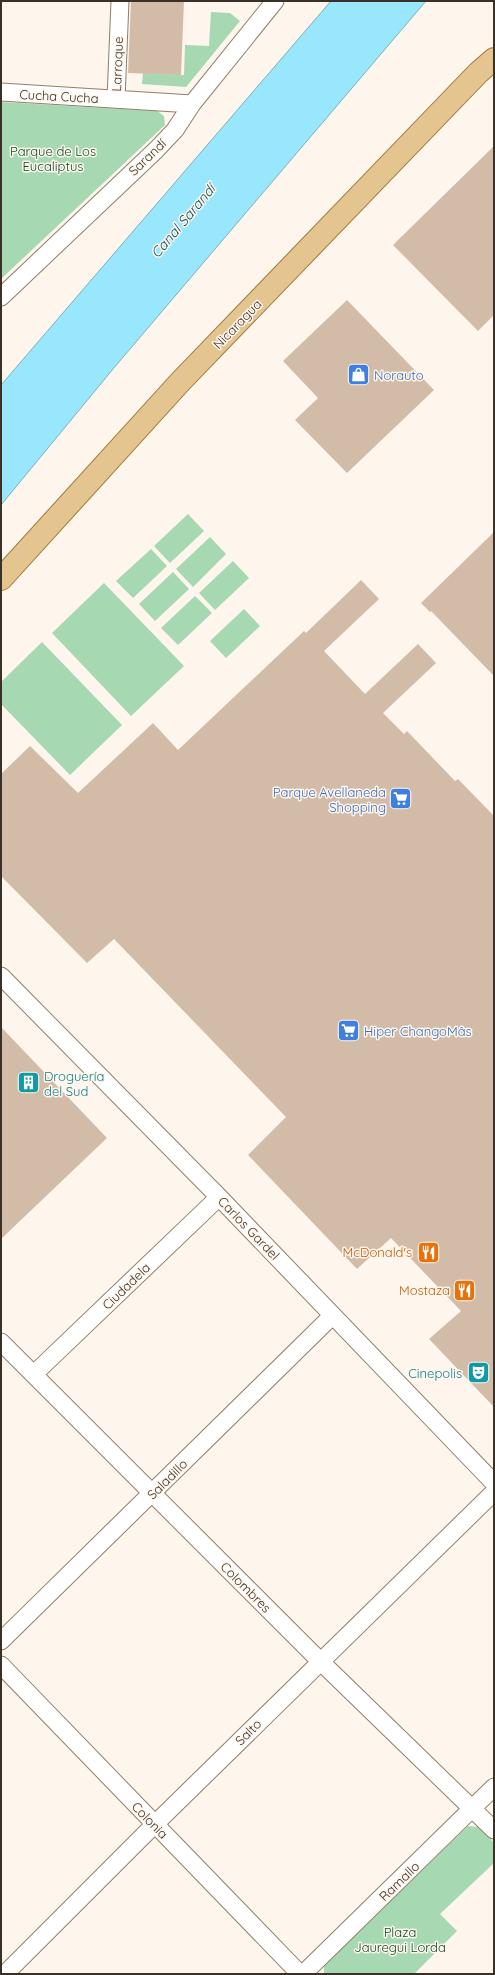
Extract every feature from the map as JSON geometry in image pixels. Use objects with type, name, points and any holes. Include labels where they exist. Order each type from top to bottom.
[{"type":"main road","name":"Nicaragua","points":[[1,579],[181,381],[486,66],[494,52]]},
{"type":"street","name":"Larroque","points":[[120,1],[116,99],[192,104]]},
{"type":"street","name":"Sarandí","points":[[1,296],[176,130],[192,104],[275,1]]},
{"type":"street","name":"Cucha Cucha","points":[[1,92],[116,99]]},
{"type":"street","name":"Carlos Gardel","points":[[1,976],[219,1197],[494,1483]]},
{"type":"street","name":"Ciudadela","points":[[34,1374],[219,1197]]},
{"type":"street","name":"Saladillo","points":[[1,1641],[332,1316]]},
{"type":"street","name":"Colombres","points":[[1,1342],[320,1661],[494,1830]]},
{"type":"street","name":"Salto","points":[[5,1974],[154,1824],[494,1492]]},
{"type":"street","name":"Colonia","points":[[1,1665],[300,1974]]},
{"type":"street","name":"Ramallo","points":[[303,1974],[494,1787]]},
{"type":"green space","points":[[211,12],[230,13],[240,21],[186,87],[142,84],[143,73],[184,75],[185,45],[209,46]]},
{"type":"green space","name":"Parque de Los Eucaliptus","points":[[1,102],[157,111],[164,116],[165,125],[1,279]]},
{"type":"green space","points":[[188,514],[204,531],[170,563],[154,546]]},
{"type":"green space","points":[[210,537],[226,554],[193,587],[176,569]]},
{"type":"green space","points":[[151,549],[167,566],[133,598],[116,581]]},
{"type":"green space","points":[[233,561],[249,578],[215,610],[199,593]]},
{"type":"green space","points":[[173,572],[189,589],[155,621],[139,604]]},
{"type":"green space","points":[[104,583],[184,666],[131,716],[52,633]]},
{"type":"green space","points":[[195,596],[212,613],[178,645],[161,628]]},
{"type":"green space","points":[[244,609],[260,626],[226,658],[210,641]]},
{"type":"green space","points":[[42,642],[122,725],[70,775],[1,704],[1,682]]},
{"type":"green space","name":"Plaza Jauregui Lorda","points":[[468,1826],[480,1827],[494,1843],[494,1863],[440,1914],[457,1931],[414,1974],[324,1974],[324,1965]]},
{"type":"water","name":"Canal Sarandí","points":[[331,1],[426,1],[113,369],[1,505],[1,385]]},
{"type":"building","points":[[131,1],[184,1],[181,75],[128,73]]},
{"type":"building","points":[[494,146],[494,315],[478,331],[393,245]]},
{"type":"building","name":"Norauto","points":[[347,300],[434,390],[347,473],[295,420],[318,398],[283,361]]},
{"type":"building","points":[[494,532],[494,676],[431,611],[430,612],[421,603]]},
{"type":"building","name":"Hiper ChangoMâs","points":[[361,580],[379,599],[324,651],[365,694],[418,644],[436,663],[383,713],[404,734],[407,731],[455,781],[458,779],[494,816],[494,1407],[429,1339],[461,1311],[391,1238],[357,1269],[248,1155],[286,1117],[114,939],[87,963],[1,876],[1,774],[30,746],[78,793],[153,723],[178,750],[304,631],[306,633]]},
{"type":"building","name":"Droguería del Sud","points":[[1,1027],[107,1138],[1,1239]]},
{"type":"place","name":"Norauto","points":[[358,375]]},
{"type":"place","name":"Parque Avellaneda Shopping","points":[[401,799]]},
{"type":"place","name":"Hiper ChangoMâs","points":[[349,1031]]},
{"type":"place","name":"Droguería del Sud","points":[[28,1083]]},
{"type":"place","name":"McDonald's","points":[[428,1252]]},
{"type":"place","name":"Mostaza","points":[[465,1290]]},
{"type":"place","name":"Cinepolis","points":[[478,1373]]}]
